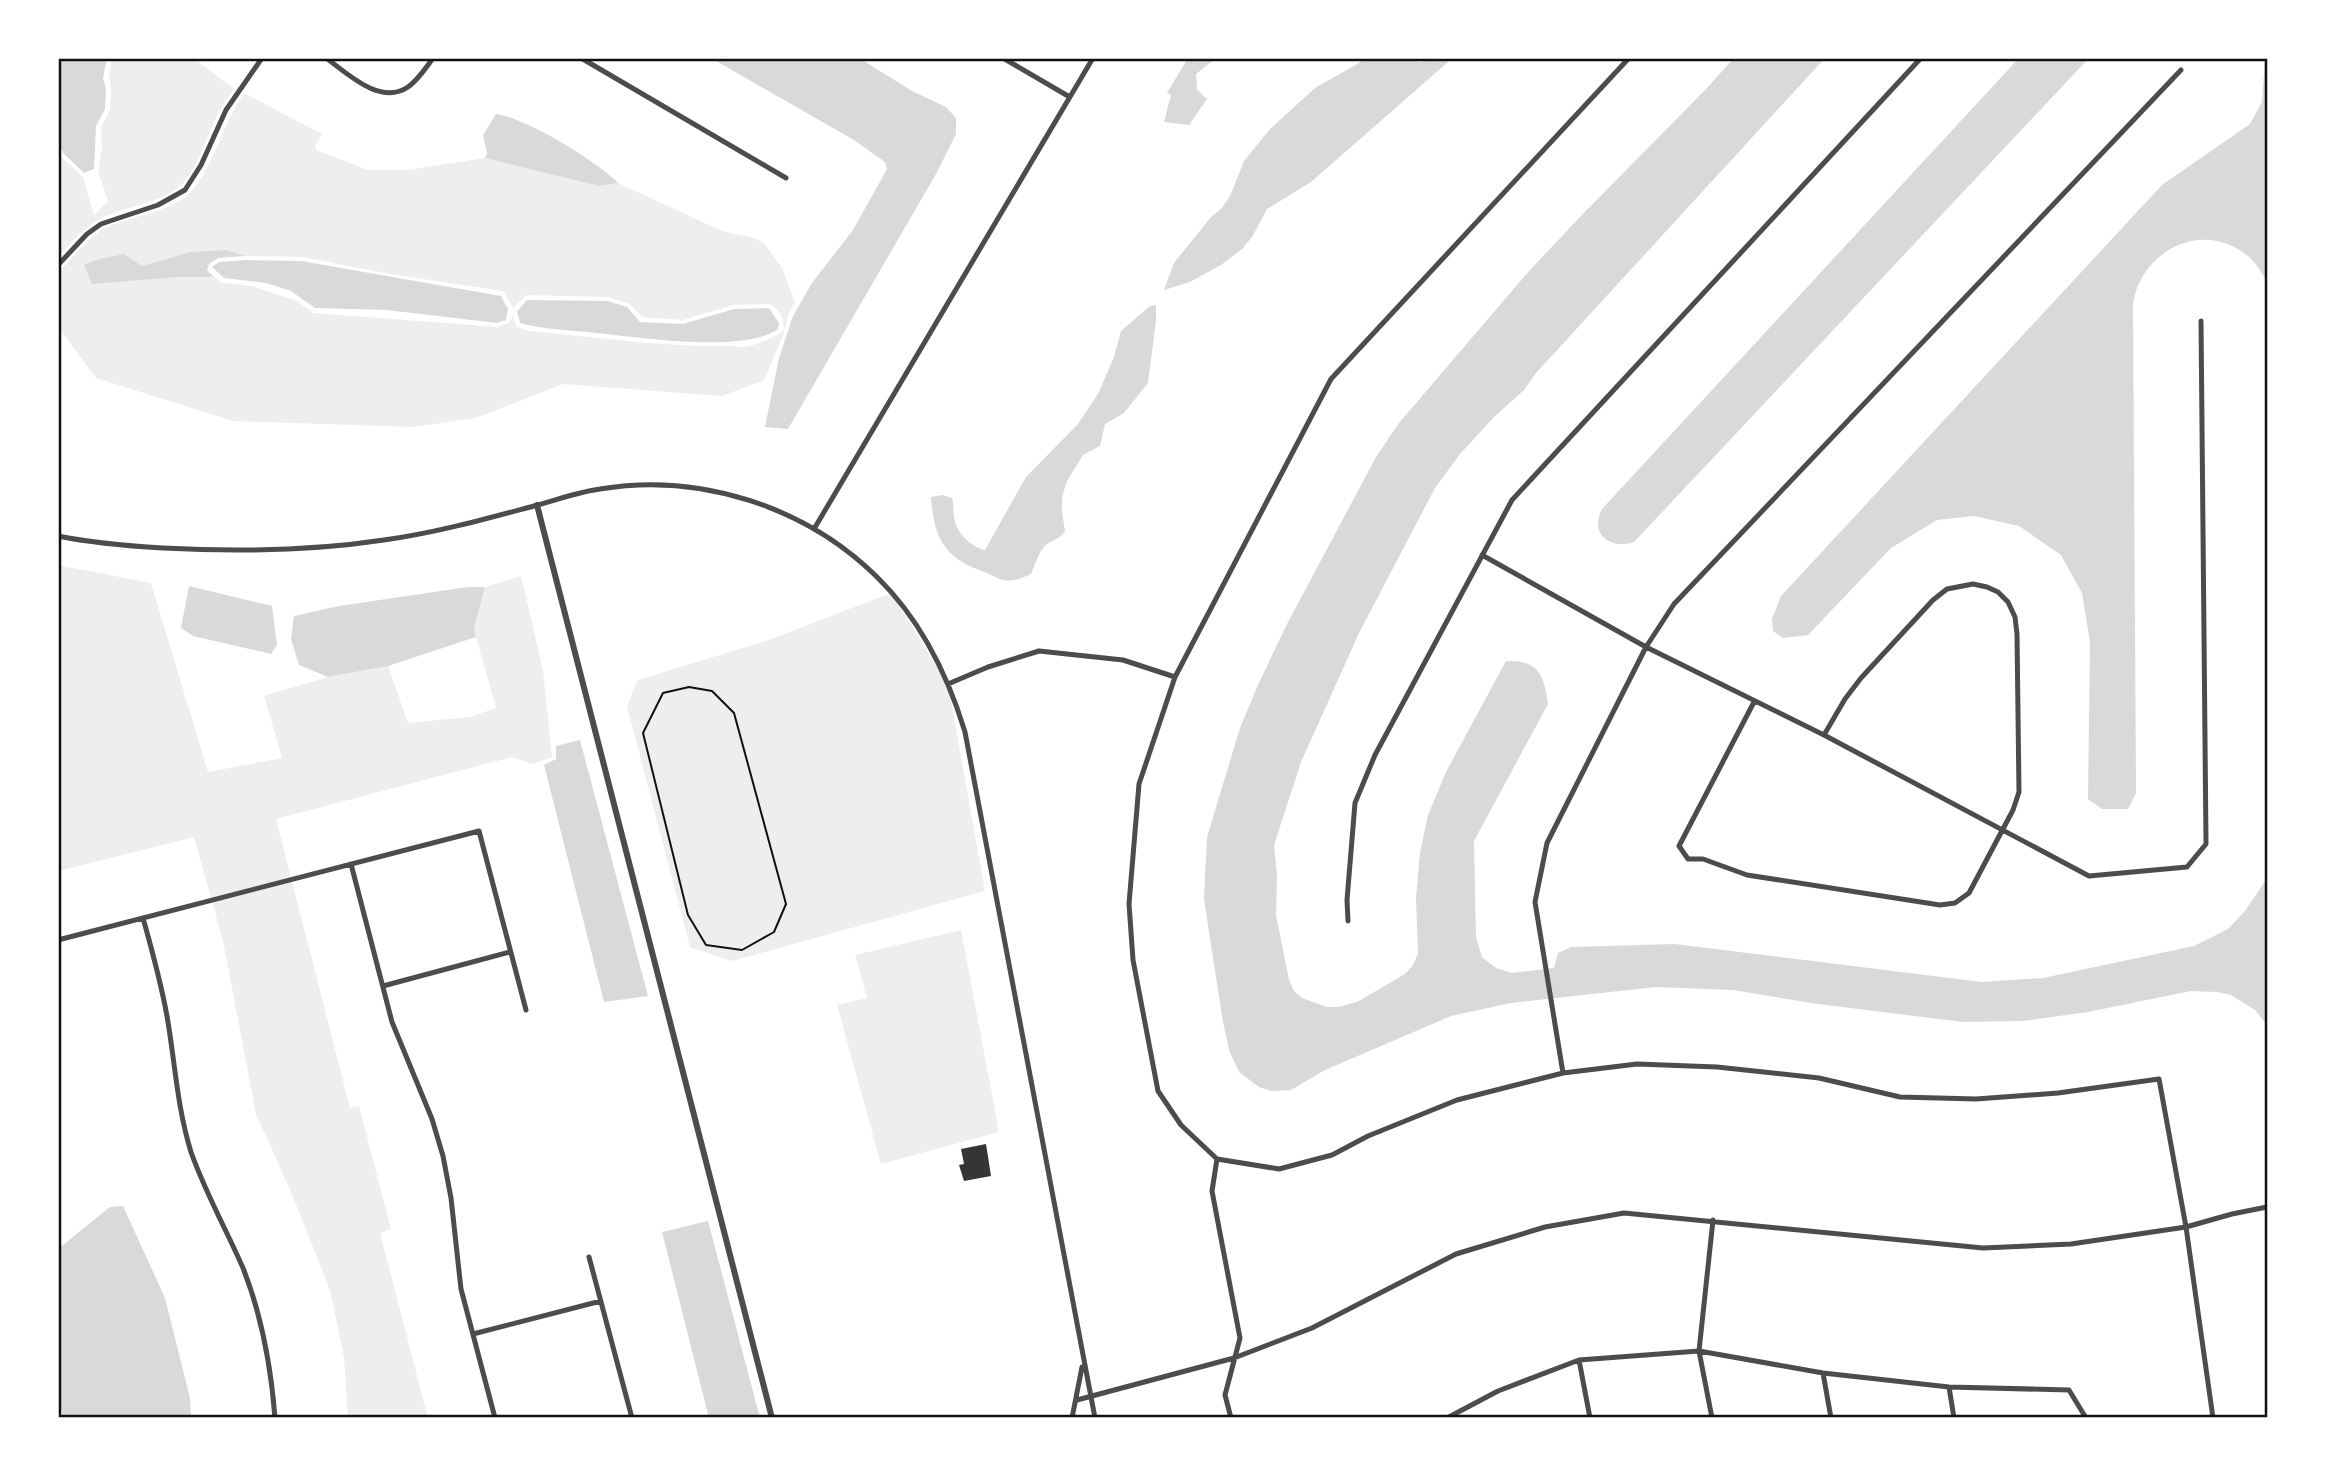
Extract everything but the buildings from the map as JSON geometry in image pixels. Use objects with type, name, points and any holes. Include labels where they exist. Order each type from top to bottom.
[{"type":"street","points":[[58,265],[87,234],[101,224],[158,205],[185,190],[201,164],[226,110],[262,58]]},
{"type":"street","points":[[326,58],[363,85],[382,92],[397,93],[409,86],[433,58]]},
{"type":"street","points":[[581,58],[786,178]]},
{"type":"street","points":[[1003,58],[1068,96]]},
{"type":"street","points":[[814,529],[1068,96],[1093,58]]},
{"type":"street","points":[[1629,58],[1331,379],[1175,677],[1139,784],[1129,904],[1133,960],[1158,1091],[1181,1125],[1217,1159],[1279,1169],[1332,1155],[1368,1136],[1457,1100],[1563,1073],[1637,1064],[1717,1067],[1819,1078],[1900,1097],[1976,1099],[2058,1093],[2159,1079],[2186,1227],[2213,1418]]},
{"type":"street","points":[[1348,921],[1347,900],[1355,803],[1375,755],[1512,500],[1921,58]]},
{"type":"street","points":[[1563,1073],[1535,902],[1547,843],[1646,647],[1674,604],[2181,70]]},
{"type":"street","points":[[1482,555],[1646,647],[1824,735],[2089,876],[2187,867],[2206,844],[2201,321]]},
{"type":"street","points":[[58,536],[131,546],[221,551],[315,548],[386,540],[462,525],[601,488],[649,484],[703,489],[760,504],[814,529],[858,560],[891,593],[927,643],[948,684],[964,733],[1095,1418]]},
{"type":"street","points":[[537,505],[772,1418]]},
{"type":"street","points":[[1754,702],[1679,846],[1688,859],[1703,859],[1747,875],[1940,905],[1955,903],[1969,893],[2003,830],[2019,792],[2017,634],[2015,617],[2008,602],[1987,586],[1973,584],[1947,589],[1933,600],[1861,678],[1824,735]]},
{"type":"street","points":[[948,684],[988,667],[1039,651],[1123,660],[1175,677]]},
{"type":"street","points":[[58,940],[479,831],[526,1010]]},
{"type":"street","points":[[351,864],[392,1022],[432,1119],[443,1156],[451,1198],[461,1289],[495,1418]]},
{"type":"street","points":[[143,918],[167,1018],[177,1094],[187,1135],[204,1185],[243,1269],[261,1326],[271,1375],[275,1418]]},
{"type":"street","points":[[383,986],[510,952]]},
{"type":"street","points":[[1217,1159],[1212,1191],[1240,1338],[1225,1395],[1231,1418]]},
{"type":"street","points":[[1077,1400],[1234,1358],[1312,1328],[1456,1254],[1545,1227],[1624,1213],[1983,1248],[2071,1244],[2186,1227],[2267,1207]]},
{"type":"street","points":[[1712,1418],[1699,1351],[1713,1220]]},
{"type":"street","points":[[589,1257],[632,1418]]},
{"type":"street","points":[[473,1334],[601,1301]]},
{"type":"street","points":[[1447,1418],[1498,1391],[1579,1360],[1699,1351],[1823,1373],[1948,1387],[2069,1390],[2086,1418]]},
{"type":"street","points":[[1072,1418],[1082,1360]]},
{"type":"street","points":[[1579,1360],[1590,1418]]},
{"type":"street","points":[[1823,1373],[1831,1418]]},
{"type":"street","points":[[1948,1387],[1954,1418]]},
{"type":"path","points":[[689,687],[712,691],[734,713],[786,904],[774,932],[742,950],[706,945],[688,915],[643,733],[663,693],[689,687]]},
{"type":"shaded area","points":[[58,58],[107,58],[103,78],[106,89],[105,109],[96,126],[94,169],[84,173],[64,154],[58,143]]},
{"type":"shaded area","points":[[112,58],[193,58],[234,89],[219,111],[196,164],[178,188],[159,198],[98,220],[58,257],[58,154],[83,177],[94,215],[108,201],[98,171],[102,149],[101,127],[110,110],[109,77]]},
{"type":"shaded area","points":[[711,58],[859,58],[912,91],[946,107],[956,118],[956,134],[936,174],[788,429],[765,427],[779,358],[793,316],[812,283],[853,230],[887,169],[885,162],[854,140]]},
{"type":"shaded area","points":[[1188,58],[1216,58],[1196,74],[1197,90],[1207,99],[1189,125],[1164,122],[1171,95],[1167,93]]},
{"type":"shaded area","points":[[1364,58],[1413,58],[1420,62],[1444,58],[1448,62],[1311,182],[1267,209],[1252,237],[1242,249],[1221,265],[1190,282],[1164,290],[1174,263],[1211,217],[1222,208],[1230,196],[1244,161],[1270,129],[1315,88]]},
{"type":"shaded area","points":[[1734,58],[1825,58],[1536,373],[1524,390],[1494,417],[1460,454],[1435,488],[1359,633],[1301,762],[1274,845],[1277,876],[1276,915],[1289,980],[1294,991],[1302,998],[1327,1007],[1338,1007],[1357,1002],[1405,974],[1413,965],[1418,954],[1416,898],[1420,853],[1428,815],[1446,772],[1506,661],[1517,661],[1538,671],[1548,704],[1474,841],[1476,938],[1482,957],[1496,968],[1512,973],[1554,968],[1558,953],[1571,947],[1675,944],[1982,982],[2043,978],[2194,946],[2228,929],[2245,911],[2267,878],[2267,1025],[2255,1010],[2231,995],[2217,992],[2191,991],[2088,1012],[2023,1021],[1963,1022],[1818,1004],[1733,990],[1656,987],[1511,1003],[1451,1016],[1325,1070],[1291,1090],[1272,1091],[1259,1087],[1239,1072],[1229,1050],[1204,898],[1207,837],[1240,728],[1258,685],[1287,624],[1376,457],[1399,423],[1529,271]]},
{"type":"shaded area","points":[[2019,58],[2089,58],[1634,542],[1617,544],[1604,538],[1598,526],[1602,509]]},
{"type":"shaded area","points":[[2265,58],[2267,282],[2251,259],[2231,245],[2212,240],[2194,241],[2161,255],[2148,268],[2133,303],[2136,793],[2128,809],[2102,809],[2088,799],[2090,642],[2082,593],[2061,555],[2019,526],[1974,516],[1937,520],[1891,548],[1808,635],[1783,638],[1773,631],[1772,619],[1781,596],[2162,185],[2250,124],[2262,102]]},
{"type":"shaded area","points":[[244,93],[322,134],[315,146],[316,150],[368,170],[408,170],[485,158],[599,186],[618,183],[722,231],[764,243],[782,268],[795,302],[764,380],[722,396],[563,384],[476,418],[414,427],[233,421],[96,378],[58,327],[58,272],[105,228],[172,205],[190,193],[206,171]],"holes":[[[227,250],[245,256],[302,257],[503,291],[513,308],[527,295],[608,297],[630,304],[642,317],[683,320],[733,305],[769,304],[781,315],[783,331],[744,347],[703,346],[530,331],[517,327],[512,315],[510,322],[498,327],[313,313],[297,301],[252,286],[223,283],[214,277],[177,277],[99,259],[124,254],[141,266]]]},
{"type":"shaded area","points":[[496,114],[543,132],[594,163],[618,183],[599,186],[485,158],[487,153],[483,135]]},
{"type":"shaded area","points":[[227,250],[245,256],[218,258],[209,264],[207,270],[214,277],[177,277],[92,284],[84,265],[124,254],[142,266],[191,252]]},
{"type":"shaded area","points":[[301,261],[501,296],[508,309],[506,320],[497,323],[387,310],[315,308],[291,291],[266,283],[224,278],[212,267],[219,262]]},
{"type":"shaded area","points":[[527,300],[608,301],[627,307],[640,322],[683,324],[734,309],[769,308],[779,323],[778,329],[762,337],[741,341],[663,340],[520,323],[517,311]]},
{"type":"shaded area","points":[[1156,305],[1148,383],[1124,413],[1105,424],[1100,446],[1083,455],[1067,481],[1062,497],[1063,534],[1044,547],[1031,574],[1014,580],[999,579],[956,558],[948,551],[938,533],[931,497],[942,495],[952,498],[954,519],[959,531],[971,543],[985,550],[1026,477],[1078,424],[1098,394],[1114,357],[1121,331],[1150,306]]},
{"type":"shaded area","points":[[58,565],[151,583],[208,772],[282,758],[264,696],[328,677],[388,666],[408,723],[470,717],[496,708],[474,630],[485,587],[521,576],[543,670],[552,757],[533,764],[512,757],[276,819],[350,1108],[359,1106],[391,1229],[380,1233],[428,1418],[348,1418],[344,1357],[330,1290],[292,1194],[256,1114],[223,941],[194,837],[58,871]]},
{"type":"shaded area","points":[[189,586],[272,606],[277,645],[271,654],[193,636],[181,628]]},
{"type":"shaded area","points":[[468,587],[485,587],[474,629],[476,637],[388,666],[328,677],[299,665],[291,639],[294,616],[339,606]]},
{"type":"shaded area","points":[[891,593],[948,684],[985,891],[732,961],[690,947],[627,706],[638,680],[766,641]]},
{"type":"shaded area","points":[[580,740],[648,996],[604,1002],[544,765],[556,759],[556,746]]},
{"type":"shaded area","points":[[961,930],[999,1132],[881,1164],[837,1005],[867,998],[855,955]]},
{"type":"shaded area","points":[[123,1206],[165,1298],[190,1398],[191,1418],[63,1418],[58,1390],[58,1249],[110,1207]]},
{"type":"shaded area","points":[[708,1221],[760,1418],[709,1418],[662,1232]]}]
